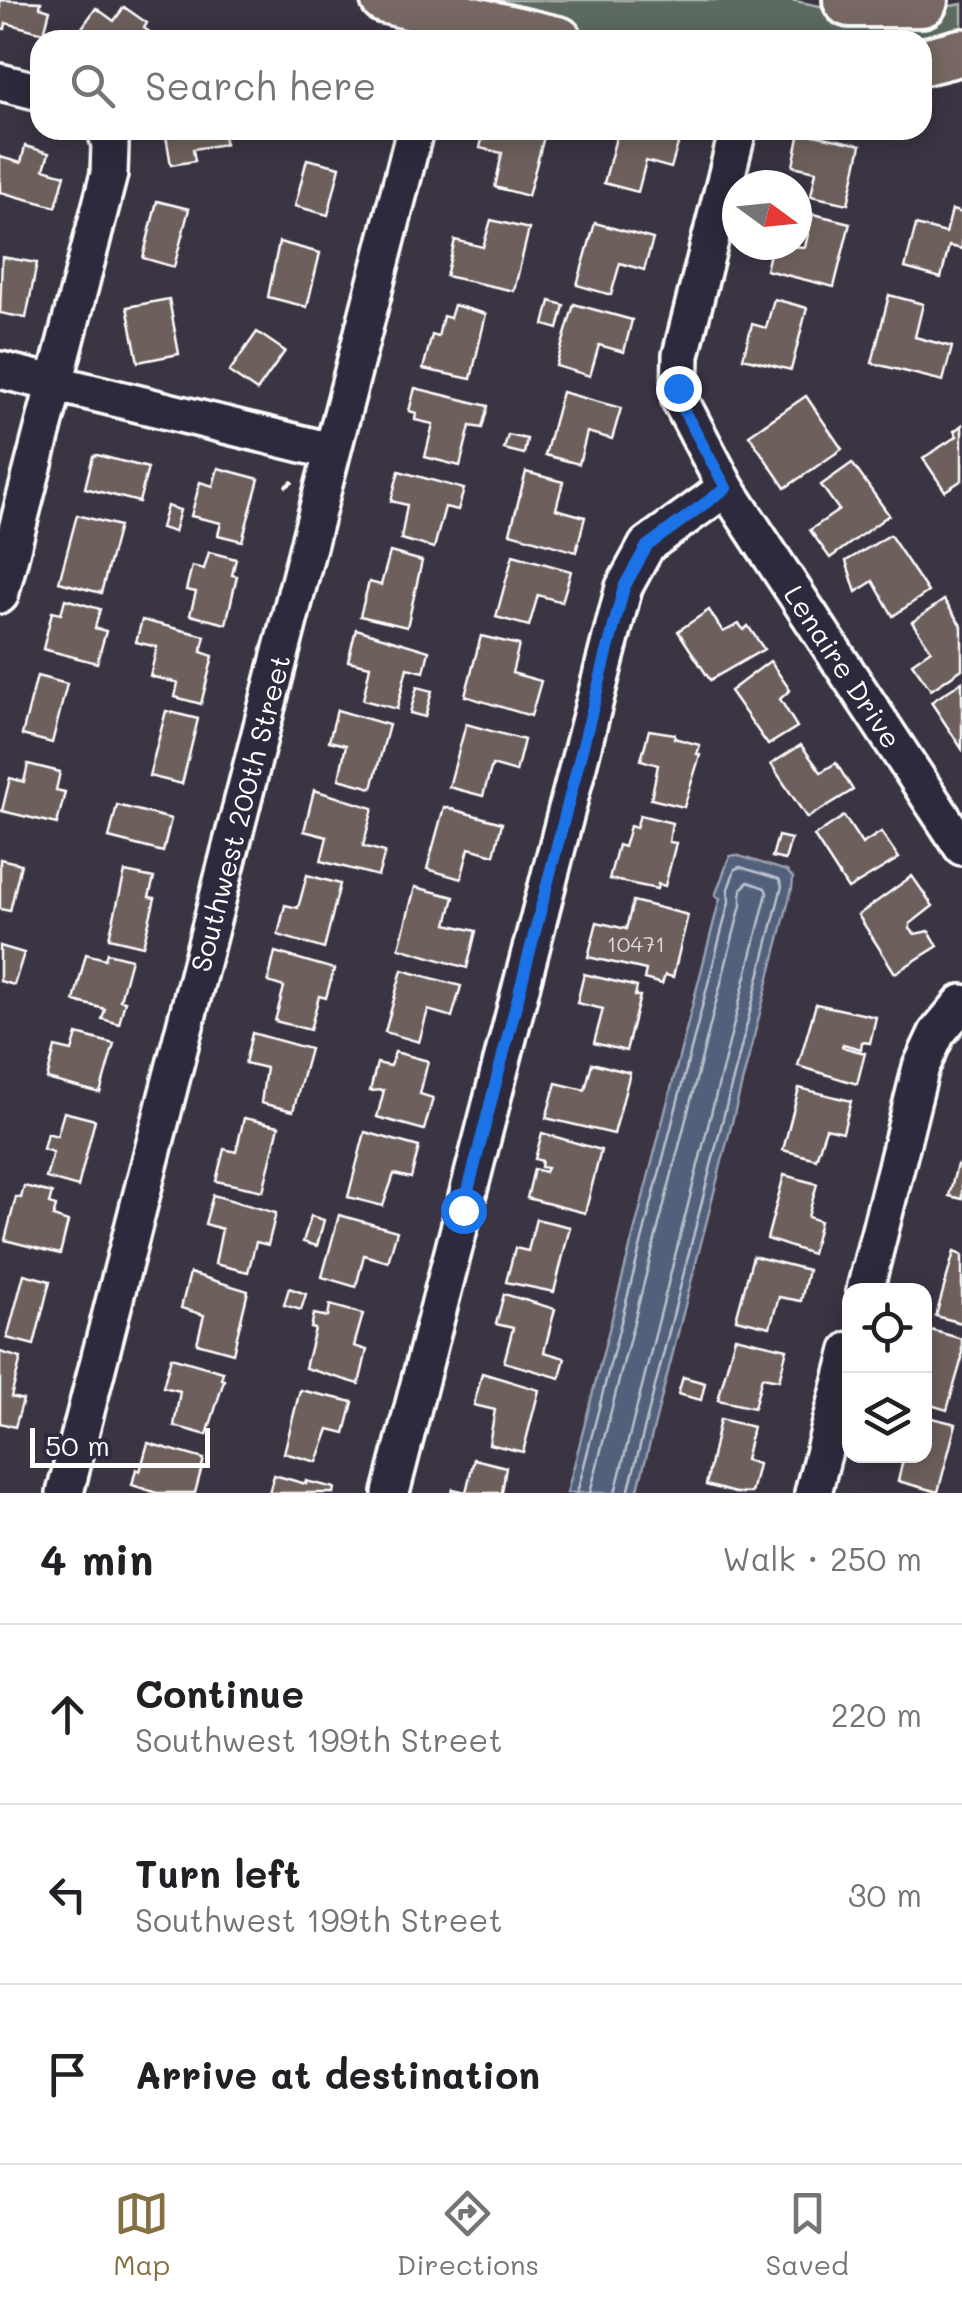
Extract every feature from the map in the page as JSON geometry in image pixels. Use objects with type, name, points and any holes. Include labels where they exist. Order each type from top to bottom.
[{"type":"highway","points":[[850,0],[921,0]]},
{"type":"main road","points":[[384,0],[441,28]]},
{"type":"main road","points":[[932,60],[962,52]]},
{"type":"street","points":[[0,82],[30,90]]},
{"type":"street","points":[[0,595],[109,174],[108,140]]},
{"type":"street","name":"Southwest 200th Street","points":[[65,1493],[411,140]]},
{"type":"street","name":"Lenaire Drive","points":[[736,140],[678,371],[684,411],[726,488],[962,847]]},
{"type":"street","points":[[0,370],[331,451]]},
{"type":"street","points":[[391,1493],[624,587],[647,546],[726,488]]},
{"type":"street","points":[[866,1283],[921,1068],[936,1033],[962,1003]]},
{"type":"street","points":[[813,1493],[844,1373]]},
{"type":"green space","points":[[452,0],[790,0],[850,12],[915,12],[962,4],[962,37],[932,39],[932,30],[566,30]]},
{"type":"water","points":[[730,856],[787,871],[793,878],[792,888],[637,1493],[567,1493],[720,898],[715,896]]},
{"type":"building","points":[[0,0],[41,2],[40,7],[50,10],[45,30],[6,23],[5,29],[0,28]]},
{"type":"building","points":[[124,7],[147,23],[147,30],[80,30],[96,8],[114,21]]},
{"type":"building","points":[[167,140],[224,140],[225,144],[193,149],[195,161],[171,165]]},
{"type":"building","points":[[482,140],[543,140],[528,196],[495,187],[502,153],[480,148]]},
{"type":"building","points":[[615,140],[679,140],[671,168],[646,161],[638,192],[604,183]]},
{"type":"building","points":[[798,140],[838,140],[861,145],[848,204],[812,196],[816,171],[793,166]]},
{"type":"building","points":[[25,146],[49,153],[44,169],[65,175],[56,207],[0,192],[0,157],[21,163]]},
{"type":"building","points":[[307,159],[340,167],[328,215],[295,206]]},
{"type":"building","points":[[157,201],[189,209],[174,267],[143,258]]},
{"type":"building","points":[[952,210],[962,213],[962,249],[949,246],[941,278],[905,268],[916,225],[946,233]]},
{"type":"building","points":[[813,214],[850,223],[834,287],[766,270],[768,260],[812,260]]},
{"type":"building","points":[[491,220],[529,229],[514,291],[446,276],[455,240],[483,247]]},
{"type":"building","points":[[595,223],[653,239],[644,270],[620,263],[611,295],[577,285]]},
{"type":"building","points":[[279,242],[320,253],[307,307],[268,297]]},
{"type":"building","points":[[2,257],[37,263],[26,318],[0,313]]},
{"type":"building","points":[[889,295],[923,304],[915,337],[952,347],[943,381],[872,363]]},
{"type":"building","points":[[169,299],[179,354],[138,362],[127,307]]},
{"type":"building","points":[[774,299],[807,308],[791,370],[743,358],[752,324],[766,328]]},
{"type":"building","points":[[550,301],[564,305],[558,329],[544,325]]},
{"type":"building","points":[[574,304],[632,320],[624,352],[599,345],[590,376],[556,366]]},
{"type":"building","points":[[454,305],[486,314],[471,379],[423,369],[432,335],[438,337],[443,316],[450,318]]},
{"type":"building","points":[[257,332],[285,351],[257,391],[229,372]]},
{"type":"building","points":[[415,388],[488,406],[482,428],[470,426],[460,466],[425,457],[433,424],[415,420],[416,413],[409,411]]},
{"type":"building","points":[[562,392],[621,408],[612,439],[587,432],[579,464],[545,455]]},
{"type":"building","points":[[806,396],[842,449],[785,488],[749,435]]},
{"type":"building","points":[[962,425],[962,480],[945,491],[923,458],[957,436],[954,431]]},
{"type":"building","points":[[508,435],[527,439],[524,454],[504,449]]},
{"type":"building","points":[[93,456],[148,468],[139,502],[85,488]]},
{"type":"building","points":[[852,463],[889,515],[830,558],[810,530],[839,510],[821,485]]},
{"type":"building","points":[[218,468],[259,479],[242,541],[218,535],[221,523],[191,516],[200,482],[213,486]]},
{"type":"building","points":[[399,471],[464,489],[458,510],[445,507],[434,548],[401,539],[407,505],[391,501]]},
{"type":"building","points":[[526,472],[563,482],[556,509],[585,517],[576,552],[510,533]]},
{"type":"building","points":[[167,506],[180,510],[174,532],[161,528]]},
{"type":"building","points":[[77,515],[119,526],[101,593],[59,582]]},
{"type":"building","points":[[890,535],[928,592],[893,616],[873,581],[856,592],[846,561]]},
{"type":"building","points":[[209,552],[236,559],[232,575],[237,576],[226,624],[190,615],[196,592],[186,590],[192,566],[204,569]]},
{"type":"building","points":[[390,552],[422,561],[407,627],[360,616],[369,582],[381,585]]},
{"type":"building","points":[[513,555],[571,571],[562,602],[538,595],[529,626],[496,617]]},
{"type":"building","points":[[65,599],[100,609],[95,628],[106,631],[97,663],[43,649],[52,612],[61,614]]},
{"type":"building","points":[[944,600],[962,627],[962,669],[931,690],[912,663],[931,650],[912,622]]},
{"type":"building","points":[[709,610],[723,632],[739,624],[744,630],[748,626],[764,649],[710,680],[678,631]]},
{"type":"building","points":[[142,620],[205,636],[201,652],[213,656],[201,704],[175,697],[178,683],[150,676],[157,647],[136,642]]},
{"type":"building","points":[[356,629],[429,651],[424,672],[407,668],[397,709],[363,700],[370,666],[348,661]]},
{"type":"building","points":[[481,636],[519,645],[512,673],[541,681],[531,716],[465,696]]},
{"type":"building","points":[[770,661],[790,690],[780,699],[797,727],[768,745],[730,691]]},
{"type":"building","points":[[37,676],[67,684],[52,743],[22,735]]},
{"type":"building","points":[[962,682],[962,749],[931,702]]},
{"type":"building","points":[[417,687],[432,691],[425,717],[410,713]]},
{"type":"building","points":[[337,710],[389,725],[372,788],[339,779],[346,745],[329,741]]},
{"type":"building","points":[[166,711],[198,719],[182,784],[149,776]]},
{"type":"building","points":[[466,724],[524,740],[516,772],[492,765],[483,796],[449,787]]},
{"type":"building","points":[[649,730],[675,734],[674,738],[700,745],[684,807],[651,799],[658,765],[641,760]]},
{"type":"building","points":[[801,745],[821,772],[836,763],[853,790],[807,818],[771,764]]},
{"type":"building","points":[[28,764],[60,772],[56,790],[65,792],[57,824],[2,811],[10,778],[24,782]]},
{"type":"building","points":[[314,790],[373,808],[363,846],[385,852],[378,876],[321,861],[327,837],[304,831]]},
{"type":"building","points":[[117,805],[171,819],[163,852],[109,838]]},
{"type":"building","points":[[444,807],[502,823],[494,855],[469,848],[461,879],[427,869]]},
{"type":"building","points":[[640,815],[672,823],[669,842],[676,843],[665,886],[658,884],[657,889],[609,879],[618,845],[624,847],[630,826],[636,828]]},
{"type":"building","points":[[844,816],[862,844],[881,832],[899,858],[848,889],[814,836]]},
{"type":"building","points":[[778,836],[791,839],[785,860],[772,857]]},
{"type":"building","points":[[0,859],[21,864],[10,911],[0,909]]},
{"type":"building","points":[[125,872],[154,878],[149,897],[155,898],[143,946],[109,938]]},
{"type":"building","points":[[307,875],[340,884],[324,949],[278,935],[285,905],[298,908]]},
{"type":"building","points":[[912,876],[933,906],[910,924],[910,929],[915,934],[929,931],[938,946],[895,973],[858,915]]},
{"type":"building","points":[[415,887],[454,897],[447,924],[476,931],[467,968],[399,948]]},
{"type":"building","points":[[633,901],[688,915],[673,977],[665,975],[662,984],[644,979],[646,970],[588,957],[597,922],[626,929]]},
{"type":"building","points":[[0,946],[24,953],[14,985],[0,981]]},
{"type":"building","points":[[275,952],[334,969],[326,998],[319,996],[310,1030],[275,1021],[284,987],[268,982]]},
{"type":"building","points":[[107,953],[131,959],[120,1000],[125,1001],[119,1024],[102,1019],[105,1009],[74,1001],[86,954],[105,959]]},
{"type":"building","points":[[402,970],[461,986],[452,1017],[428,1010],[419,1042],[385,1032]]},
{"type":"building","points":[[584,974],[637,987],[635,996],[640,996],[626,1051],[594,1043],[603,1009],[577,1003]]},
{"type":"building","points":[[816,1004],[876,1017],[870,1043],[862,1042],[861,1049],[843,1044],[842,1047],[865,1053],[857,1084],[798,1066]]},
{"type":"building","points":[[252,1033],[310,1049],[293,1111],[261,1103],[266,1068],[245,1063]]},
{"type":"building","points":[[77,1034],[114,1044],[100,1093],[47,1079],[55,1047],[72,1051]]},
{"type":"building","points":[[395,1052],[428,1061],[420,1094],[433,1098],[424,1130],[377,1117],[384,1090],[370,1091],[377,1063],[390,1066]]},
{"type":"building","points":[[592,1063],[630,1073],[614,1134],[546,1118],[556,1083],[585,1090]]},
{"type":"building","points":[[799,1088],[851,1101],[843,1132],[826,1128],[816,1159],[783,1150]]},
{"type":"building","points":[[64,1112],[95,1120],[78,1187],[46,1178],[53,1152],[43,1149],[47,1133],[57,1136]]},
{"type":"building","points":[[244,1118],[279,1126],[263,1191],[216,1181],[224,1149],[236,1152]]},
{"type":"building","points":[[365,1132],[419,1147],[411,1178],[394,1174],[383,1206],[348,1197]]},
{"type":"building","points":[[542,1133],[601,1150],[585,1213],[527,1198],[534,1169],[545,1172],[547,1168],[535,1159]]},
{"type":"building","points":[[957,1165],[962,1166],[962,1199],[949,1196]]},
{"type":"building","points":[[784,1175],[817,1184],[808,1217],[820,1221],[812,1254],[767,1239]]},
{"type":"building","points":[[24,1186],[52,1193],[49,1204],[56,1206],[53,1217],[68,1222],[60,1254],[5,1240],[16,1197],[21,1198]]},
{"type":"building","points":[[213,1195],[276,1213],[268,1245],[256,1242],[248,1272],[215,1264],[222,1229],[205,1224]]},
{"type":"building","points":[[339,1215],[397,1231],[388,1262],[364,1255],[356,1287],[322,1277]]},
{"type":"building","points":[[311,1216],[324,1220],[317,1246],[303,1242]]},
{"type":"building","points":[[536,1219],[570,1227],[554,1292],[506,1282],[515,1248],[528,1251]]},
{"type":"building","points":[[954,1252],[962,1255],[962,1323],[936,1316]]},
{"type":"building","points":[[753,1256],[808,1270],[801,1301],[779,1297],[770,1327],[736,1319]]},
{"type":"building","points":[[190,1273],[248,1291],[233,1353],[197,1343],[204,1315],[181,1308]]},
{"type":"building","points":[[24,1274],[50,1281],[34,1345],[7,1338]]},
{"type":"building","points":[[289,1288],[306,1294],[301,1310],[284,1305]]},
{"type":"building","points":[[504,1294],[555,1309],[544,1352],[565,1358],[560,1378],[504,1362],[513,1328],[496,1324]]},
{"type":"building","points":[[330,1305],[363,1314],[354,1346],[367,1350],[359,1384],[305,1368],[315,1329],[311,1328],[314,1314],[328,1317]]},
{"type":"building","points":[[932,1330],[962,1339],[962,1358],[947,1410],[932,1405]]},
{"type":"building","points":[[735,1337],[787,1349],[779,1380],[762,1377],[754,1408],[718,1400]]},
{"type":"building","points":[[0,1352],[21,1358],[11,1397],[23,1400],[15,1427],[0,1423]]},
{"type":"building","points":[[171,1357],[223,1372],[207,1435],[174,1426],[180,1391],[163,1387]]},
{"type":"building","points":[[482,1373],[539,1390],[523,1452],[489,1444],[495,1410],[474,1405]]},
{"type":"building","points":[[683,1377],[705,1383],[701,1400],[678,1394]]},
{"type":"building","points":[[300,1390],[353,1402],[345,1433],[329,1429],[317,1462],[284,1453]]},
{"type":"building","points":[[932,1418],[956,1424],[938,1492],[898,1481],[902,1463],[932,1463]]},
{"type":"building","points":[[720,1419],[753,1427],[745,1460],[758,1464],[751,1493],[706,1485]]},
{"type":"building","points":[[148,1443],[204,1459],[195,1493],[157,1493],[132,1485]]},
{"type":"building","points":[[474,1459],[506,1467],[502,1493],[452,1493],[453,1489],[466,1492]]},
{"type":"building","points":[[274,1475],[335,1488],[334,1493],[269,1493]]},
{"type":"route","points":[[463,1210],[624,587],[647,546],[726,488],[684,411],[678,388]]}]
